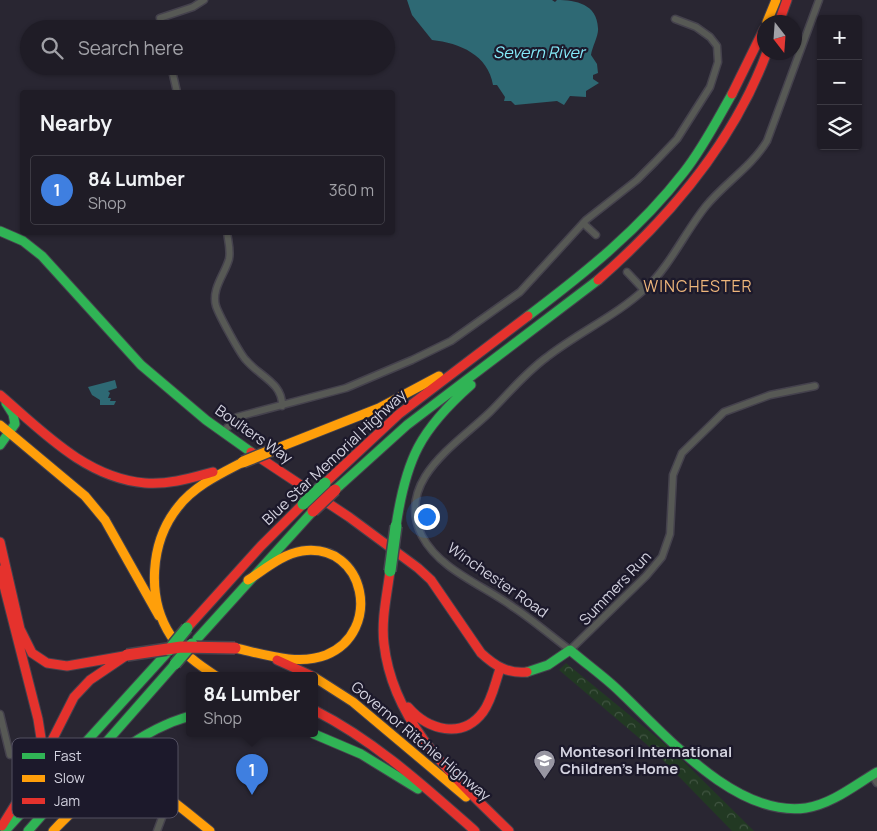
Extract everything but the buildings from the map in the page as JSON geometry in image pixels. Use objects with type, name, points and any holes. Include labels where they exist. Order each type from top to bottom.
[{"type":"main road","points":[[770,15],[776,0]]},
{"type":"main road","points":[[782,15],[787,0]]},
{"type":"main road","name":"Blue Star Memorial Highway","points":[[110,738],[248,580],[308,508],[325,483],[399,414],[591,268],[645,218],[685,171],[716,122],[746,69],[757,45]]},
{"type":"main road","name":"Blue Star Memorial Highway","points":[[90,738],[261,546],[308,508],[335,490],[407,425],[599,279],[652,230],[693,182],[731,124],[758,76],[764,60]]},
{"type":"main road","name":"Boulters Way","points":[[0,231],[19,238],[33,248],[143,367],[224,431],[418,568],[431,580],[481,653],[500,669]]},
{"type":"main road","points":[[507,831],[442,763],[405,714],[397,698],[389,673],[384,644],[384,621],[400,490],[417,444],[433,421],[450,402],[599,279]]},
{"type":"main road","points":[[0,395],[77,460],[94,471],[115,479],[143,484],[176,483],[243,462],[354,419],[415,391],[492,345]]},
{"type":"main road","points":[[0,395],[15,419],[10,434],[0,445]]},
{"type":"main road","points":[[0,425],[84,496],[104,520],[167,630],[194,660],[210,672]]},
{"type":"main road","points":[[167,630],[160,613],[154,583],[156,552],[167,522],[190,494],[220,474],[243,462]]},
{"type":"main road","name":"Governor Ritchie Highway","points":[[0,542],[22,638],[36,657],[46,663],[58,666],[74,666],[153,650],[197,645],[235,648],[284,662],[303,672]]},
{"type":"main road","points":[[235,648],[291,658],[325,655],[341,647],[352,636],[361,618],[363,601],[359,586],[343,563],[331,555],[316,551],[301,552],[286,557],[248,580]]},
{"type":"main road","points":[[0,570],[38,719],[41,738]]},
{"type":"main road","points":[[389,673],[410,711],[422,722],[438,730],[447,731],[466,726],[483,711],[500,669],[522,672],[540,670],[549,666],[570,650]]},
{"type":"main road","name":"Winchester Road","points":[[570,650],[619,691],[678,748],[733,788],[764,804],[789,809],[816,805],[875,777]]},
{"type":"main road","points":[[53,738],[74,697],[90,680],[127,655]]},
{"type":"main road","name":"Governor Ritchie Highway","points":[[318,680],[353,702],[507,831]]},
{"type":"main road","points":[[318,712],[338,721],[394,760],[474,831]]},
{"type":"main road","points":[[142,738],[186,718]]},
{"type":"main road","points":[[318,736],[361,754],[391,772],[474,831]]},
{"type":"main road","points":[[178,805],[210,831]]},
{"type":"main road","points":[[0,829],[12,810]]},
{"type":"main road","name":"Blue Star Memorial Highway","points":[[5,831],[17,818]]},
{"type":"main road","name":"Blue Star Memorial Highway","points":[[28,831],[39,818]]},
{"type":"main road","points":[[33,831],[46,818]]},
{"type":"main road","points":[[52,831],[67,818]]},
{"type":"street","points":[[161,20],[160,18],[192,7],[204,0]]},
{"type":"street","name":"Winchester Road","points":[[570,650],[516,608],[486,588],[457,573],[436,555],[422,536],[418,524],[416,511],[418,493],[427,472],[490,412],[524,375],[644,290],[664,268],[706,206],[760,154],[770,133],[819,0]]},
{"type":"street","points":[[224,431],[237,417],[257,410],[282,406],[346,388],[451,341],[520,292],[583,223],[637,180],[677,139],[710,87],[718,62],[717,46],[710,37],[696,27],[675,19]]},
{"type":"street","points":[[173,75],[177,90]]},
{"type":"street","points":[[583,223],[596,235]]},
{"type":"street","points":[[227,235],[230,247],[229,260],[218,282],[216,305],[244,358],[276,386],[282,396],[282,406]]},
{"type":"street","points":[[627,272],[644,290]]},
{"type":"street","name":"Summers Run","points":[[570,650],[646,576],[662,557],[670,534],[673,475],[682,453],[724,412],[770,395],[815,386]]},
{"type":"street","points":[[0,714],[10,755]]},
{"type":"street","points":[[157,831],[162,818]]},
{"type":"green space","points":[[566,663],[671,749],[754,831],[732,831],[652,749],[559,670]]},
{"type":"water","name":"Severn River","points":[[407,0],[552,0],[555,2],[557,0],[571,1],[584,5],[594,13],[597,20],[598,31],[591,55],[597,64],[598,73],[593,75],[593,79],[599,83],[586,91],[586,97],[570,96],[564,105],[557,101],[515,105],[511,101],[504,101],[505,97],[497,85],[493,85],[490,75],[479,58],[453,44],[432,40],[412,15]]},
{"type":"water","points":[[115,380],[117,388],[108,391],[110,393],[108,398],[111,398],[110,401],[116,401],[114,405],[100,405],[100,400],[92,395],[88,387]]},
{"type":"traffic: fast","points":[[528,316],[591,267],[667,193],[691,163],[710,134],[732,94]]},
{"type":"traffic: fast","points":[[0,231],[23,241],[42,256],[141,365],[206,420],[251,452]]},
{"type":"traffic: fast","points":[[335,490],[407,425],[598,280]]},
{"type":"traffic: fast","points":[[396,526],[405,482],[418,447],[439,417],[471,385]]},
{"type":"traffic: fast","points":[[0,445],[15,424],[13,414],[6,403]]},
{"type":"traffic: fast","points":[[303,504],[325,483]]},
{"type":"traffic: fast","points":[[197,639],[313,511]]},
{"type":"traffic: fast","points":[[390,571],[396,526]]},
{"type":"traffic: fast","points":[[169,650],[187,628]]},
{"type":"traffic: fast","points":[[175,664],[192,644]]},
{"type":"traffic: fast","points":[[527,672],[548,665],[570,650],[611,684],[702,769],[727,786],[753,800],[779,808],[806,808],[825,803],[877,772]]},
{"type":"traffic: fast","points":[[90,738],[166,654]]},
{"type":"traffic: fast","points":[[110,738],[175,664]]},
{"type":"traffic: fast","points":[[141,738],[154,730],[186,717]]},
{"type":"traffic: fast","points":[[318,736],[361,754],[418,789]]},
{"type":"traffic: fast","points":[[5,831],[17,818]]},
{"type":"traffic: fast","points":[[28,831],[39,818]]},
{"type":"traffic: slow","points":[[770,15],[776,0]]},
{"type":"traffic: slow","points":[[275,449],[379,408],[439,376]]},
{"type":"traffic: slow","points":[[0,425],[85,496],[105,520],[159,616]]},
{"type":"traffic: slow","points":[[243,462],[275,449]]},
{"type":"traffic: slow","points":[[210,672],[197,663],[175,642],[163,621],[155,588],[157,553],[169,521],[184,500],[217,476],[243,462]]},
{"type":"traffic: slow","points":[[235,648],[292,659],[315,658],[326,655],[344,644],[355,628],[360,610],[359,591],[353,574],[341,560],[324,552],[302,551],[287,555],[248,580]]},
{"type":"traffic: slow","points":[[318,680],[353,702],[466,797]]},
{"type":"traffic: slow","points":[[178,805],[210,831]]},
{"type":"traffic: slow","points":[[53,831],[67,818]]},
{"type":"traffic: jam","points":[[782,15],[787,0]]},
{"type":"traffic: jam","points":[[732,94],[757,43]]},
{"type":"traffic: jam","points":[[598,280],[650,231],[697,176],[737,116],[764,60]]},
{"type":"traffic: jam","points":[[325,483],[399,414],[528,316]]},
{"type":"traffic: jam","points":[[0,395],[66,451],[104,472],[124,479],[145,483],[162,483],[213,472]]},
{"type":"traffic: jam","points":[[251,452],[349,517],[418,568],[431,580],[486,658],[508,670],[527,672]]},
{"type":"traffic: jam","points":[[313,511],[335,490]]},
{"type":"traffic: jam","points":[[187,628],[261,546],[303,504]]},
{"type":"traffic: jam","points":[[0,542],[20,629],[32,653],[47,663],[67,666],[124,656]]},
{"type":"traffic: jam","points":[[0,570],[38,719],[41,738]]},
{"type":"traffic: jam","points":[[390,571],[383,635],[390,673],[400,700],[413,724],[448,770],[509,831]]},
{"type":"traffic: jam","points":[[127,655],[181,647],[235,648]]},
{"type":"traffic: jam","points":[[53,738],[74,697],[90,680],[127,655]]},
{"type":"traffic: jam","points":[[277,660],[303,672]]},
{"type":"traffic: jam","points":[[408,707],[416,715],[435,726],[445,729],[465,726],[475,721],[483,712],[491,697],[500,669]]},
{"type":"traffic: jam","points":[[318,712],[358,736],[398,765],[475,831]]},
{"type":"traffic: jam","points":[[2,826],[12,810]]},
{"type":"place","name":"Montesori International Children's Home","points":[[544,779]]},
{"type":"place","name":"84 Lumber","points":[[252,795]]},
{"type":"district","name":"WINCHESTER","points":[[698,286]]}]
